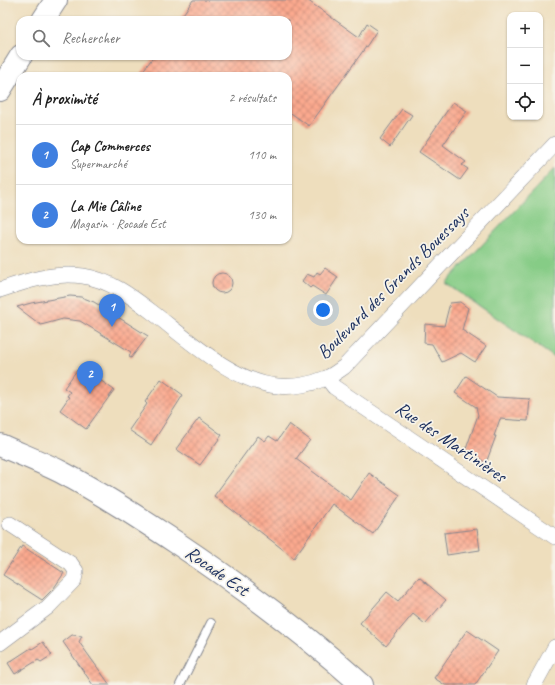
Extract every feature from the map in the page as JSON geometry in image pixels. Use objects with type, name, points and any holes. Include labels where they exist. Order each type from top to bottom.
[{"type":"main road","points":[[46,16],[56,0]]},
{"type":"main road","points":[[0,90],[18,60]]},
{"type":"main road","points":[[0,428],[61,472]]},
{"type":"main road","points":[[0,445],[61,472]]},
{"type":"main road","name":"Rocade Est","points":[[61,472],[138,517],[213,567],[330,656],[362,685]]},
{"type":"street","points":[[47,16],[61,0]]},
{"type":"street","name":"Boulevard des Grands Bouessays","points":[[0,290],[29,280],[54,276],[83,276],[105,282],[126,292],[196,346],[240,375],[256,381],[278,386],[300,385],[326,378],[344,367],[555,144]]},
{"type":"street","name":"Rue des Martinières","points":[[326,378],[334,387],[555,537]]},
{"type":"street","points":[[0,643],[48,607],[74,580],[76,571],[71,564],[10,524]]},
{"type":"street","points":[[534,685],[555,647]]},
{"type":"lane","points":[[180,685],[211,623]]},
{"type":"green space","points":[[555,168],[555,358],[446,283]]},
{"type":"building","points":[[193,0],[307,0],[359,37],[367,23],[377,30],[309,126],[292,114],[292,72],[142,72],[151,60],[292,60],[292,16],[182,16]]},
{"type":"building","points":[[453,102],[467,111],[443,145],[466,162],[462,165],[468,169],[460,180],[419,152]]},
{"type":"building","points":[[402,109],[412,115],[390,147],[380,139]]},
{"type":"building","points":[[325,268],[338,277],[326,295],[312,286],[310,288],[302,281],[307,274],[314,277],[317,272],[320,274]]},
{"type":"building","points":[[222,273],[229,276],[232,283],[229,290],[222,293],[215,290],[212,283],[215,276]]},
{"type":"building","points":[[70,296],[81,297],[94,302],[148,336],[131,358],[129,357],[131,352],[80,321],[63,319],[41,325],[17,307]]},
{"type":"building","points":[[460,302],[468,308],[462,330],[486,346],[475,362],[461,353],[442,362],[432,344],[424,343],[425,324],[444,326],[450,303]]},
{"type":"building","points":[[77,370],[83,374],[86,370],[114,390],[86,429],[60,410],[69,397],[67,396],[70,392],[64,388]]},
{"type":"building","points":[[466,376],[497,397],[530,399],[528,421],[500,419],[494,436],[496,436],[486,463],[466,449],[478,415],[476,407],[455,393]]},
{"type":"building","points":[[161,379],[183,395],[151,445],[129,430],[147,404],[145,402]]},
{"type":"building","points":[[199,418],[222,435],[200,465],[176,449]]},
{"type":"building","points":[[289,424],[310,440],[296,459],[351,500],[369,473],[400,495],[373,534],[332,504],[294,558],[214,496],[258,436],[265,441],[269,436],[277,441]]},
{"type":"building","points":[[477,529],[480,550],[447,555],[444,533]]},
{"type":"building","points":[[22,546],[64,573],[54,588],[42,600],[3,575]]},
{"type":"building","points":[[419,577],[446,600],[425,624],[413,614],[386,646],[360,623],[387,592],[398,601]]},
{"type":"building","points":[[467,630],[498,651],[475,685],[445,685],[434,678]]},
{"type":"building","points":[[72,635],[82,636],[79,642],[110,685],[93,685],[63,642]]},
{"type":"building","points":[[43,642],[52,655],[41,662],[38,660],[15,674],[8,663]]},
{"type":"place","name":"Cap Commerces","points":[[112,327]]},
{"type":"place","name":"La Mie Câline","points":[[90,394]]}]
